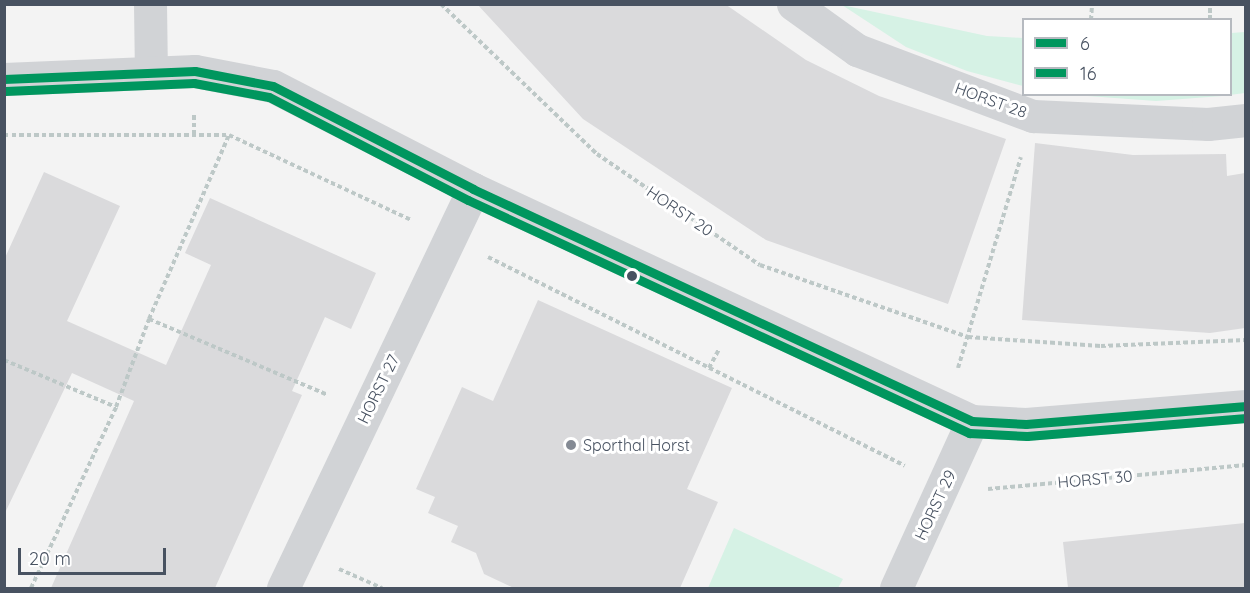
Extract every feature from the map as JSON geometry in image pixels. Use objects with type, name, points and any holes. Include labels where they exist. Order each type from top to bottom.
[{"type":"street","points":[[150,4],[151,73]]},
{"type":"street","name":"HORST 28","points":[[793,4],[857,50],[1033,116],[1208,124],[1245,120]]},
{"type":"street","points":[[4,78],[195,71],[273,86],[473,189],[958,416],[1026,424],[1245,406]]},
{"type":"street","name":"HORST 27","points":[[283,588],[473,189]]},
{"type":"street","name":"HORST 29","points":[[896,588],[944,486],[958,416]]},
{"type":"path","name":"HORST 20","points":[[441,4],[597,154],[760,265],[968,337]]},
{"type":"path","points":[[958,416],[968,337],[1033,116]]},
{"type":"path","points":[[31,588],[116,407],[149,319],[229,135]]},
{"type":"path","points":[[149,319],[367,412]]},
{"type":"path","points":[[968,337],[1101,345],[1245,340]]},
{"type":"path","points":[[4,360],[116,407]]},
{"type":"path","name":"HORST 30","points":[[944,486],[965,491],[1245,465]]},
{"type":"green space","points":[[842,5],[987,36],[1022,38],[1022,86],[967,71],[906,47]]},
{"type":"green space","points":[[1245,32],[1245,93],[1232,95],[1232,33]]},
{"type":"green space","points":[[1088,96],[1222,96],[1156,101]]},
{"type":"green space","points":[[734,528],[843,579],[838,588],[708,588]]},
{"type":"building","points":[[477,4],[725,4],[806,60],[879,96],[1006,139],[948,304],[766,240],[583,119]]},
{"type":"building","points":[[1035,143],[1133,155],[1226,154],[1227,176],[1245,173],[1245,328],[1210,333],[1022,320]]},
{"type":"building","points":[[44,172],[120,206],[67,321],[166,365],[211,265],[185,253],[210,198],[376,273],[351,329],[325,317],[292,391],[302,395],[215,588],[51,588],[134,401],[72,373],[4,515],[4,260]]},
{"type":"building","name":"Sporthal Horst","points":[[538,300],[732,388],[687,489],[718,502],[680,588],[514,588],[484,574],[476,553],[451,542],[458,526],[428,513],[435,497],[416,489],[462,387],[493,401]]},
{"type":"building","points":[[1245,523],[1245,588],[1068,588],[1063,542]]},
{"type":"transit line","name":"6","points":[[4,79],[195,71],[273,86],[473,189],[972,421],[1026,424],[1246,406]]},
{"type":"transit line","name":"16","points":[[5,91],[194,83],[269,97],[468,200],[969,433],[1027,436],[1246,418]]},
{"type":"place","name":"Sporthal Horst","points":[[571,445]]}]
